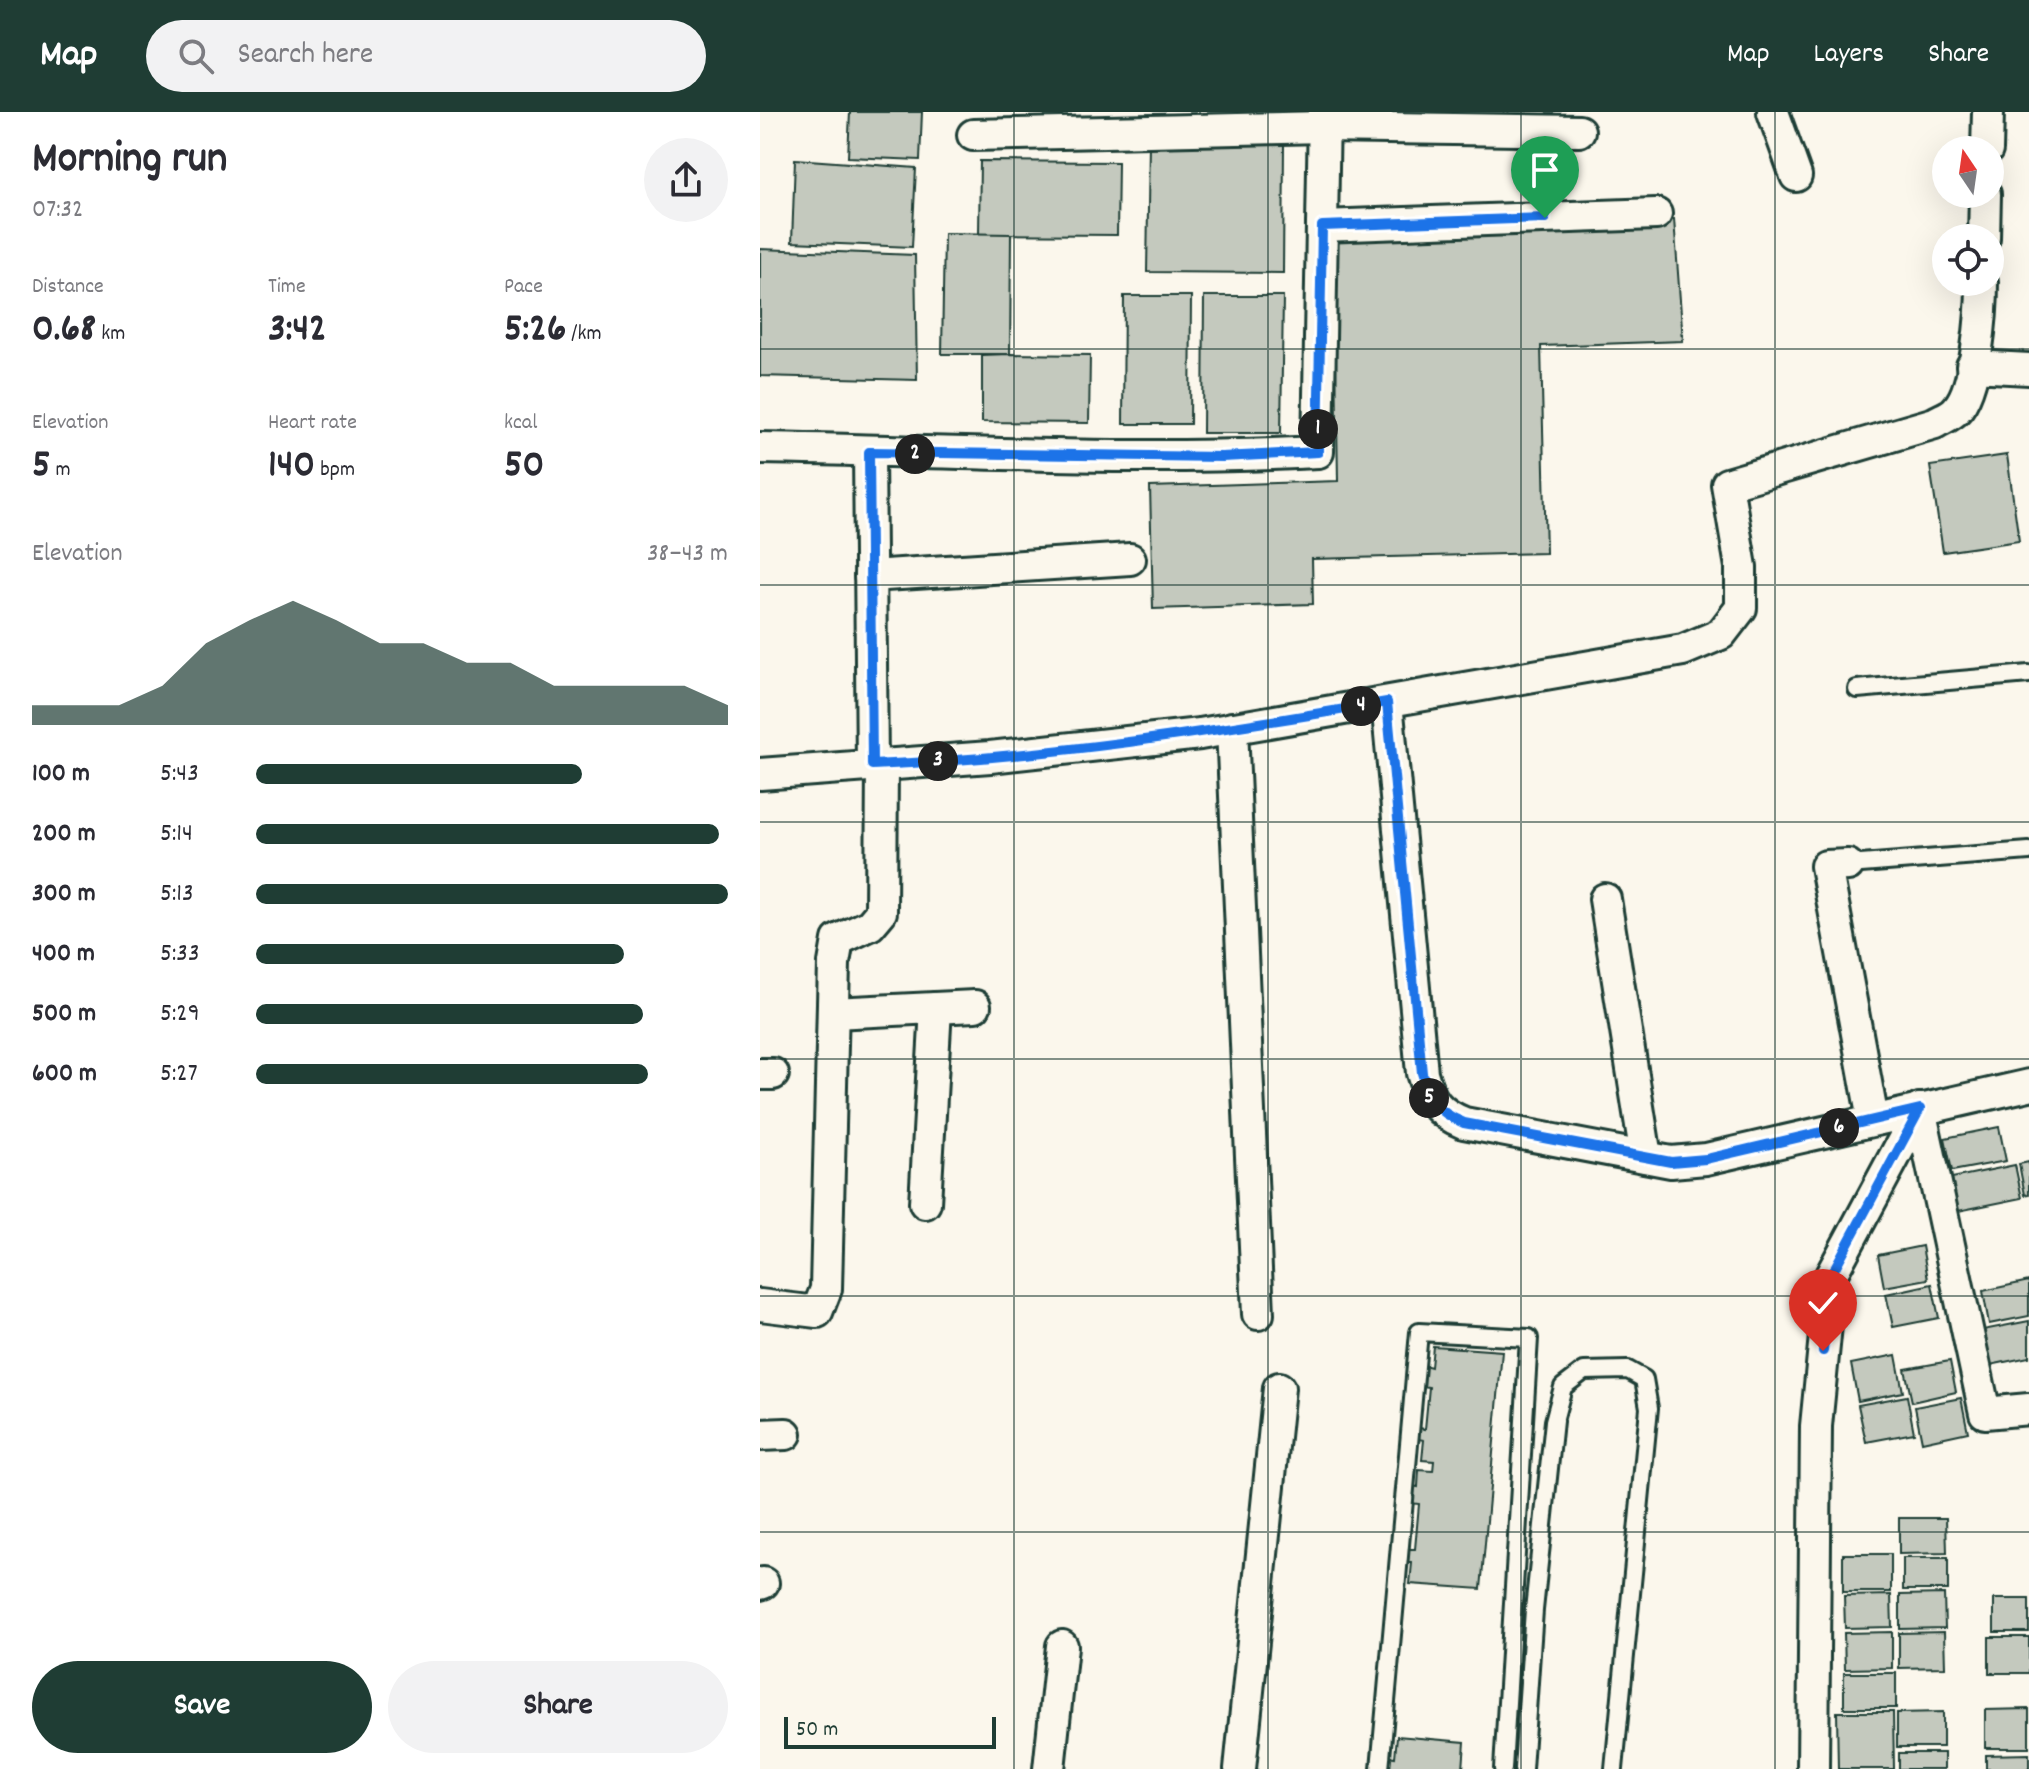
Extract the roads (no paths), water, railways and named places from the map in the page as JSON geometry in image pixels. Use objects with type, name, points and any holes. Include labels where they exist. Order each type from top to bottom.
[{"type":"street","points":[[1773,112],[1796,176]]},
{"type":"street","points":[[1987,136],[1988,112]]},
{"type":"street","points":[[760,448],[1207,457],[1318,452],[1323,120]]},
{"type":"street","points":[[973,135],[1323,120],[1579,131]]},
{"type":"street","points":[[1322,226],[1656,214]]},
{"type":"street","points":[[760,774],[990,757],[1232,728],[1683,650],[1721,634],[1741,608],[1741,567],[1727,484],[1935,423],[1957,410],[1981,329],[1982,296]]},
{"type":"street","points":[[1972,366],[2029,369]]},
{"type":"street","points":[[760,1305],[817,1312],[826,1289],[833,1013],[838,940],[870,925],[881,912],[869,452]]},
{"type":"street","points":[[870,576],[1130,559]]},
{"type":"street","points":[[1387,702],[1422,1073],[1431,1103],[1447,1115],[1464,1123],[1671,1162],[1706,1159],[2029,1085]]},
{"type":"street","points":[[1232,728],[1258,1314]]},
{"type":"street","points":[[1848,865],[1826,866],[1873,1120]]},
{"type":"street","points":[[1605,899],[1646,1157]]},
{"type":"street","points":[[833,1013],[975,1006]]},
{"type":"street","points":[[925,1203],[936,1008]]},
{"type":"street","points":[[1920,1109],[1985,1413],[2029,1409]]},
{"type":"street","points":[[1813,1769],[1816,1426],[1831,1275],[1920,1109]]},
{"type":"street","points":[[1240,1769],[1279,1388]]},
{"type":"street","points":[[1049,1769],[1062,1646]]},
{"type":"lane","points":[[1857,689],[2029,674]]},
{"type":"lane","points":[[1848,865],[2029,851]]},
{"type":"lane","points":[[1380,1769],[1419,1332],[1529,1338],[1503,1769]]},
{"type":"lane","points":[[1523,1769],[1534,1610],[1554,1421],[1563,1387],[1584,1371],[1628,1370],[1644,1379],[1649,1408],[1614,1769]]}]
